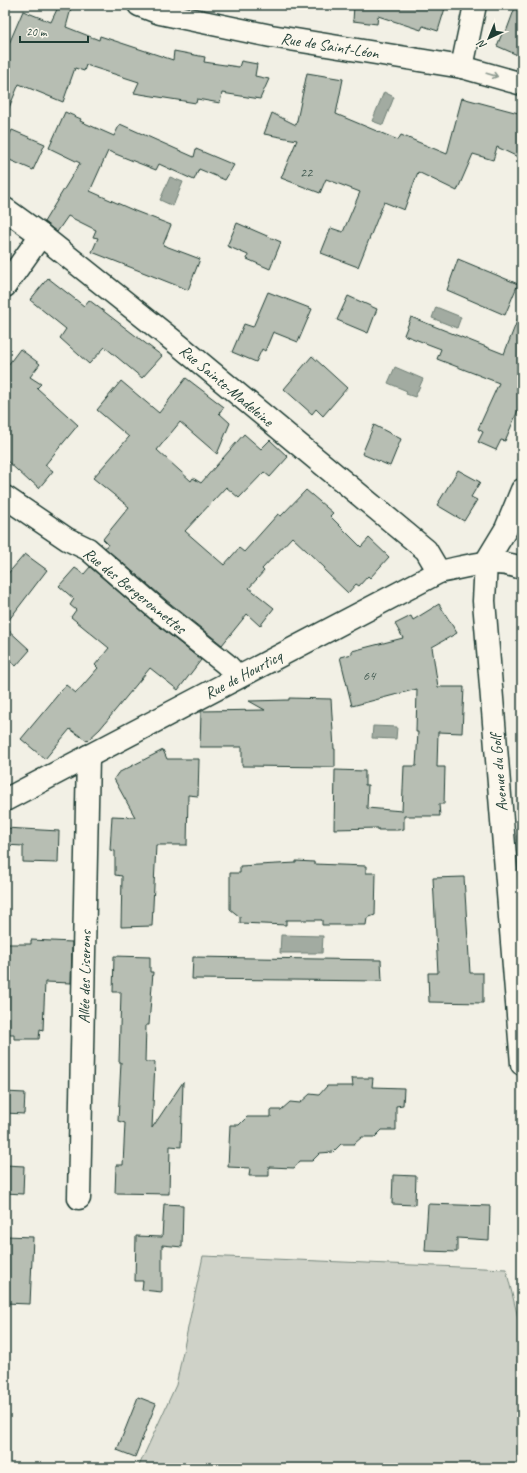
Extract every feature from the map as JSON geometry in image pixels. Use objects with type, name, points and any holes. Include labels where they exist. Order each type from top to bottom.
[{"type":"street","name":"Rue de Saint-Léon","points":[[139,5],[160,13],[271,36],[462,67],[522,84]]},
{"type":"street","points":[[462,67],[475,5]]},
{"type":"street","name":"Rue Sainte-Madeleine","points":[[5,209],[41,235],[180,346],[426,550],[439,572]]},
{"type":"street","points":[[5,286],[41,235]]},
{"type":"street","name":"Avenue du Golf","points":[[522,490],[506,529],[486,562],[484,601],[515,888],[522,1064]]},
{"type":"street","name":"Rue des Bergeronnettes","points":[[5,497],[67,539],[88,549],[158,610],[226,664],[238,677]]},
{"type":"street","points":[[486,562],[511,564],[522,568]]},
{"type":"street","name":"Rue de Hourticq","points":[[5,800],[439,572],[486,562]]},
{"type":"street","name":"Allée des Liserons","points":[[79,1198],[88,756]]},
{"type":"shaded area","points":[[384,92],[394,97],[383,125],[372,121]]},
{"type":"shaded area","points":[[170,177],[183,182],[173,206],[160,200]]},
{"type":"shaded area","points":[[436,307],[461,317],[457,328],[432,318]]},
{"type":"shaded area","points":[[395,367],[423,379],[415,397],[406,394],[407,391],[388,383]]},
{"type":"shaded area","points":[[373,726],[397,727],[396,739],[372,738]]},
{"type":"shaded area","points":[[281,935],[323,936],[322,953],[280,953]]},
{"type":"shaded area","points":[[203,1256],[506,1269],[522,1334],[522,1468],[138,1468],[176,1385]]},
{"type":"building","points":[[59,5],[72,5],[66,27],[99,40],[100,36],[173,60],[174,51],[205,57],[204,62],[239,67],[241,61],[257,64],[255,76],[269,79],[260,99],[222,93],[220,103],[197,99],[196,103],[134,93],[139,82],[86,65],[84,71],[75,68],[63,102],[19,84],[5,117],[5,53],[23,11],[51,22]]},
{"type":"building","points":[[354,5],[446,5],[438,31],[423,26],[421,30],[378,16],[377,24],[353,21]]},
{"type":"building","points":[[516,5],[522,5],[522,57],[497,46],[503,31],[506,32]]},
{"type":"building","points":[[307,73],[343,79],[336,114],[398,140],[401,135],[447,154],[462,98],[522,114],[522,159],[497,147],[493,160],[473,154],[457,191],[418,172],[404,210],[384,202],[358,267],[321,253],[331,228],[343,232],[360,192],[326,179],[320,193],[281,178],[297,140],[264,134],[272,113],[296,125]]},
{"type":"building","points":[[65,112],[81,119],[80,121],[114,136],[120,124],[194,157],[196,149],[234,165],[225,180],[199,169],[194,180],[159,164],[156,170],[108,151],[90,191],[171,225],[163,245],[200,259],[188,290],[92,252],[98,238],[93,237],[96,230],[68,216],[57,232],[44,222],[80,163],[49,148]]},
{"type":"building","points":[[12,130],[45,144],[33,170],[5,158],[5,145]]},
{"type":"building","points":[[237,223],[281,242],[270,269],[247,259],[248,255],[227,246]]},
{"type":"building","points":[[458,259],[518,284],[505,315],[447,290]]},
{"type":"building","points":[[48,278],[84,306],[89,300],[162,356],[142,378],[105,347],[89,364],[60,338],[66,329],[30,300]]},
{"type":"building","points":[[268,292],[312,309],[298,342],[273,332],[265,351],[262,349],[256,362],[232,352],[244,324],[253,327]]},
{"type":"building","points":[[348,296],[377,309],[368,333],[337,320]]},
{"type":"building","points":[[521,311],[522,401],[505,441],[501,440],[496,450],[478,442],[483,432],[478,429],[499,383],[437,359],[441,349],[404,335],[411,317],[504,354]]},
{"type":"building","points":[[20,349],[40,364],[30,377],[41,384],[37,388],[78,425],[45,465],[53,471],[39,488],[31,481],[30,482],[5,459],[5,369]]},
{"type":"building","points":[[312,356],[347,388],[323,416],[316,409],[312,414],[284,389]]},
{"type":"building","points":[[186,378],[224,407],[219,413],[230,423],[217,454],[180,422],[157,450],[191,481],[193,478],[201,483],[244,434],[261,449],[270,440],[288,457],[270,477],[264,472],[239,498],[226,487],[185,531],[224,565],[239,548],[244,552],[278,514],[281,516],[306,490],[333,513],[330,516],[361,547],[369,538],[389,557],[370,578],[368,576],[359,586],[356,584],[348,593],[324,570],[325,568],[292,537],[262,569],[264,571],[249,588],[274,608],[260,626],[247,614],[222,645],[105,548],[108,544],[103,539],[129,507],[93,478],[129,437],[97,410],[121,381],[159,413]]},
{"type":"building","points":[[374,425],[401,439],[390,466],[362,454]]},
{"type":"building","points":[[458,470],[480,482],[471,497],[477,500],[464,521],[437,505]]},
{"type":"building","points":[[25,554],[47,570],[5,625],[5,577]]},
{"type":"building","points":[[90,567],[150,619],[201,660],[178,690],[150,668],[100,729],[87,741],[70,729],[45,759],[21,739],[66,685],[76,693],[98,668],[95,665],[109,648],[71,617],[76,610],[70,605],[74,599],[59,586],[75,568],[84,574]]},
{"type":"building","points":[[439,604],[457,633],[432,647],[438,687],[464,687],[462,733],[438,732],[437,767],[445,767],[444,804],[439,804],[440,816],[404,816],[404,829],[398,830],[378,830],[378,828],[334,829],[335,770],[365,771],[365,785],[368,785],[367,808],[402,811],[404,766],[416,766],[418,732],[416,732],[417,689],[352,706],[340,657],[352,654],[352,651],[403,638],[395,624],[411,616],[413,620]]},
{"type":"building","points":[[5,627],[30,650],[16,666],[5,657]]},
{"type":"building","points":[[289,698],[331,699],[335,767],[242,766],[242,747],[200,747],[201,711],[265,710],[249,701],[289,700]]},
{"type":"building","points":[[163,750],[167,759],[199,759],[198,796],[188,795],[187,845],[156,845],[152,926],[121,927],[122,876],[115,875],[115,851],[110,850],[112,816],[135,817],[114,779],[118,773]]},
{"type":"building","points":[[5,828],[59,831],[58,863],[23,862],[23,846],[5,845]]},
{"type":"building","points":[[296,861],[314,862],[314,864],[366,866],[366,873],[376,873],[375,915],[367,918],[366,925],[322,925],[322,920],[286,920],[286,925],[240,923],[240,917],[230,909],[230,873],[240,873],[240,866],[296,863]]},
{"type":"building","points":[[464,877],[470,973],[483,973],[483,1003],[429,1002],[428,973],[438,973],[433,878]]},
{"type":"building","points":[[31,940],[72,942],[71,983],[45,982],[43,1030],[40,1029],[39,1039],[14,1039],[14,1034],[5,1034],[5,944],[31,944]]},
{"type":"building","points":[[114,956],[150,957],[150,972],[153,972],[149,1025],[146,1025],[145,1062],[155,1062],[152,1128],[183,1082],[181,1147],[170,1146],[169,1194],[115,1193],[116,1165],[123,1165],[125,1123],[118,1121],[121,1062],[119,1062],[121,992],[113,992]]},
{"type":"building","points":[[193,957],[381,960],[382,981],[192,979]]},
{"type":"building","points":[[352,1078],[373,1078],[372,1087],[404,1088],[403,1105],[396,1106],[396,1130],[382,1130],[375,1137],[362,1137],[354,1144],[341,1144],[333,1152],[320,1153],[312,1161],[300,1161],[294,1168],[269,1167],[269,1176],[249,1176],[250,1168],[228,1167],[230,1125],[239,1125],[247,1117],[271,1117],[271,1110],[281,1110],[290,1102],[300,1103],[310,1094],[319,1095],[327,1086],[353,1086]]},
{"type":"building","points":[[5,1092],[25,1093],[24,1114],[5,1113]]},
{"type":"building","points":[[5,1165],[24,1166],[23,1194],[5,1193]]},
{"type":"building","points":[[393,1175],[416,1176],[415,1205],[392,1204]]},
{"type":"building","points":[[164,1204],[183,1205],[182,1247],[162,1245],[162,1292],[142,1290],[143,1281],[135,1281],[136,1236],[162,1237]]},
{"type":"building","points":[[428,1204],[490,1206],[489,1240],[457,1238],[457,1252],[425,1251]]},
{"type":"building","points":[[5,1236],[33,1237],[30,1304],[5,1303]]},
{"type":"building","points":[[138,1397],[156,1404],[135,1457],[117,1450]]}]
